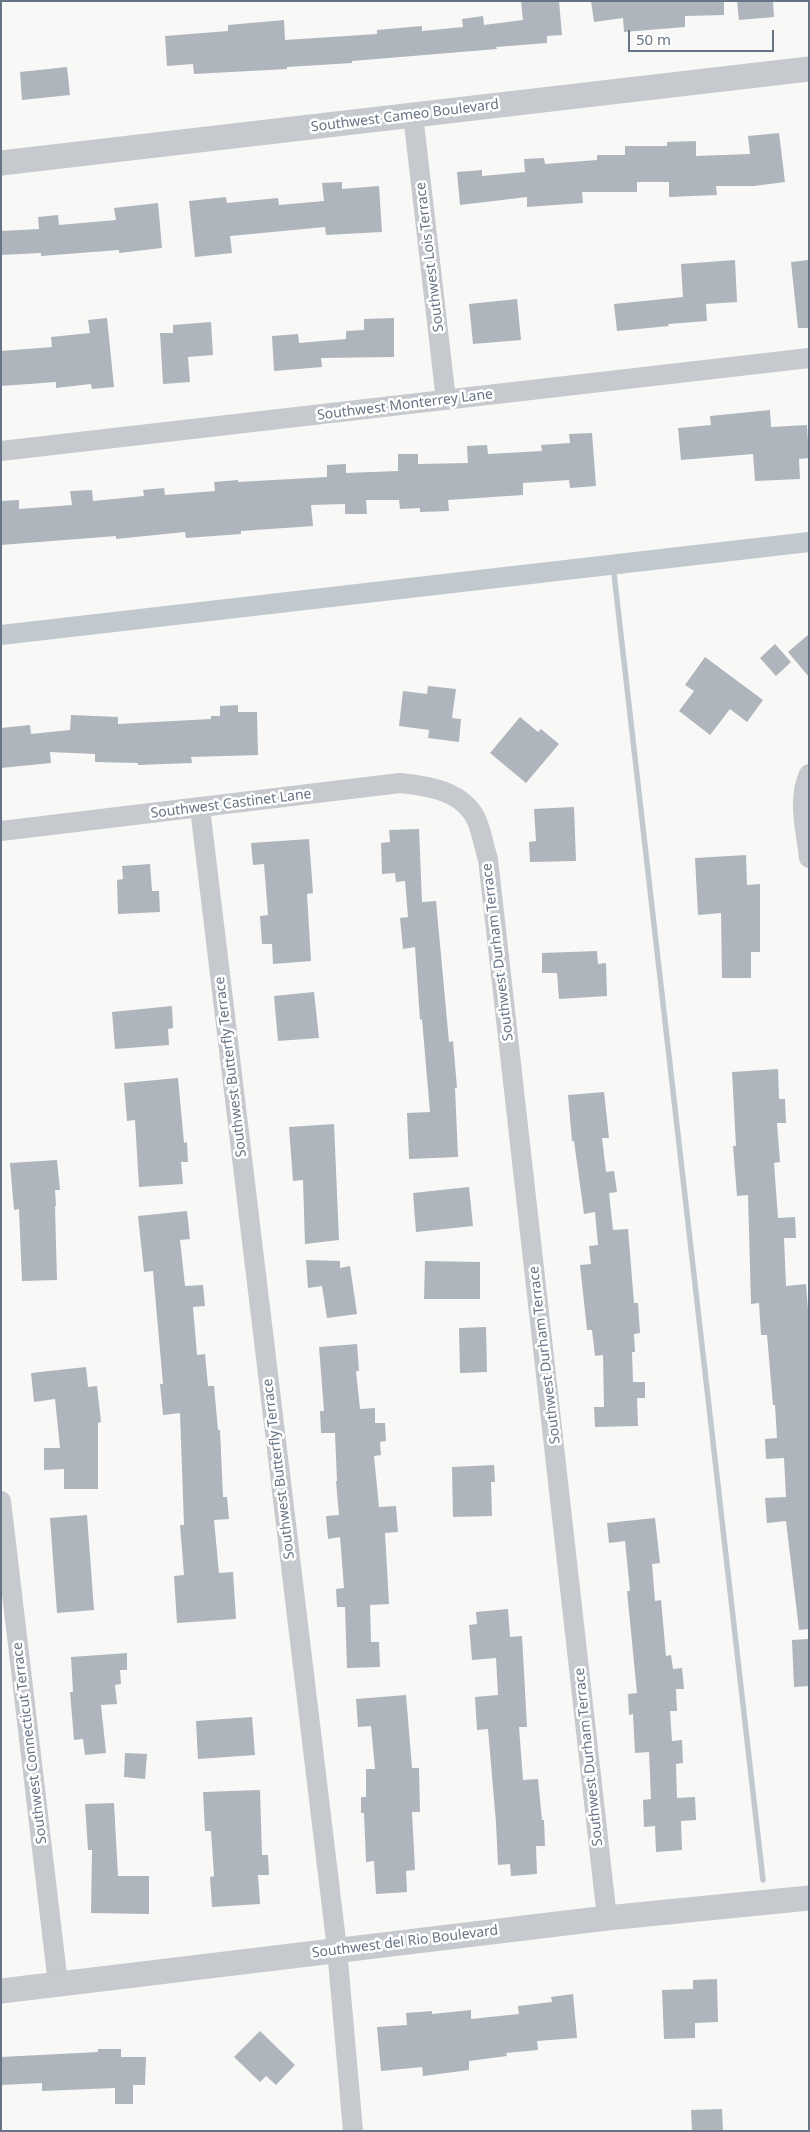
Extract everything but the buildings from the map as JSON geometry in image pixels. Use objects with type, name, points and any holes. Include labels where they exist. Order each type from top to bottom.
[{"type":"street","name":"Southwest Cameo Boulevard","points":[[1,163],[809,69]]},
{"type":"street","name":"Southwest Lois Terrace","points":[[413,115],[446,400]]},
{"type":"street","name":"Southwest Monterrey Lane","points":[[1,451],[809,358]]},
{"type":"street","points":[[809,774],[806,780],[803,806],[809,858]]},
{"type":"street","name":"Southwest Castinet Lane","points":[[1,831],[400,783],[430,786],[459,799]]},
{"type":"street","name":"Southwest Durham Terrace","points":[[459,799],[476,820],[488,859],[607,1918]]},
{"type":"street","name":"Southwest Butterfly Terrace","points":[[200,808],[337,1950],[353,2131]]},
{"type":"street","name":"Southwest Connecticut Terrace","points":[[1,1501],[58,1984]]},
{"type":"street","name":"Southwest del Rio Boulevard","points":[[1,1991],[607,1918],[809,1898]]},
{"type":"waterway","points":[[1,635],[809,542]]},
{"type":"waterway","points":[[613,565],[763,1880]]}]
